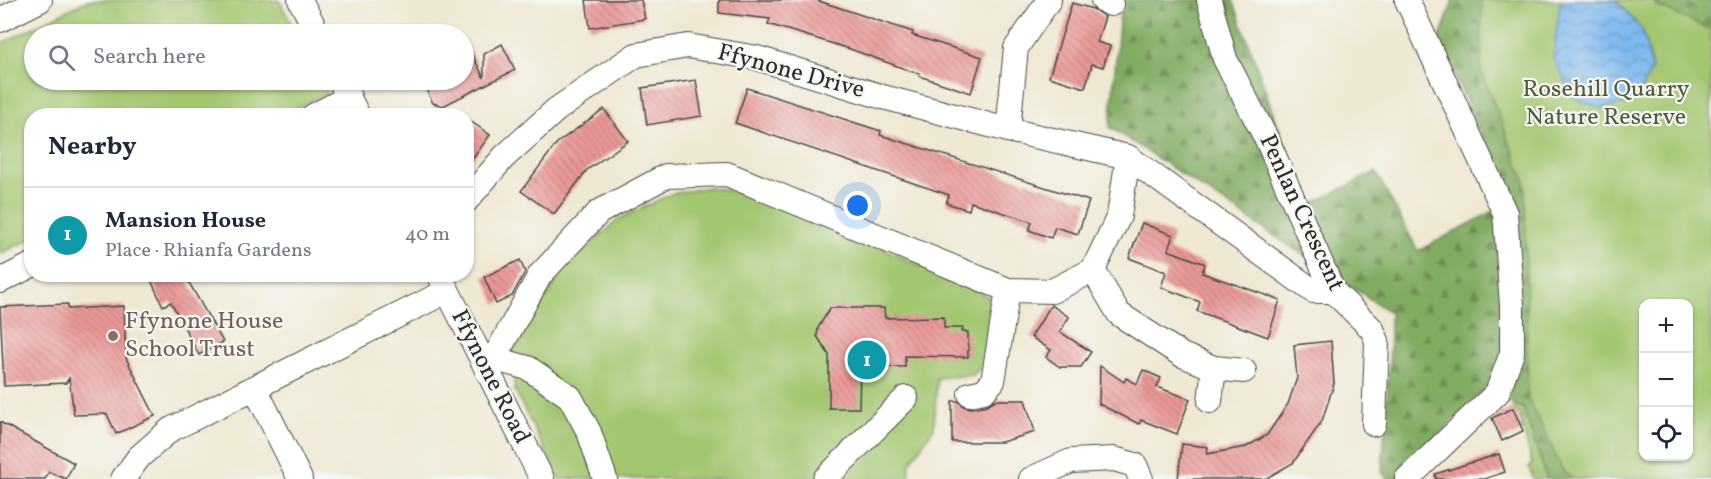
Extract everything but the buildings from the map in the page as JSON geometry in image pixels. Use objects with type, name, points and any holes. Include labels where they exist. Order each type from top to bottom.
[{"type":"street","points":[[0,20],[40,0]]},
{"type":"street","points":[[300,0],[313,24]]},
{"type":"street","points":[[1008,130],[1016,48],[1049,0]]},
{"type":"street","name":"Penlan Crescent","points":[[1209,0],[1225,59],[1268,142],[1333,291],[1372,329],[1377,341],[1374,424]]},
{"type":"street","points":[[1407,0],[1505,213],[1512,305],[1512,353],[1497,393],[1407,479]]},
{"type":"street","name":"Ffynone Drive","points":[[474,192],[504,157],[556,110],[636,55],[688,46],[757,58],[883,97],[1008,130],[1128,157]]},
{"type":"street","points":[[328,108],[349,97]]},
{"type":"street","points":[[606,479],[589,432],[570,397],[528,368],[491,365],[540,275],[599,212],[666,176],[727,174],[1008,290],[1052,291],[1094,270],[1119,216],[1128,157],[1313,291],[1333,291]]},
{"type":"street","points":[[0,281],[24,268]]},
{"type":"street","points":[[1094,270],[1119,314],[1182,355],[1214,368],[1244,371]]},
{"type":"street","points":[[124,478],[139,457],[170,430],[255,388],[443,283]]},
{"type":"street","name":"Ffynone Road","points":[[443,283],[491,365],[542,479]]},
{"type":"street","points":[[970,394],[984,391],[993,381],[1008,290]]},
{"type":"street","points":[[1210,401],[1214,368]]},
{"type":"street","points":[[255,388],[300,479]]},
{"type":"street","points":[[825,479],[906,398]]},
{"type":"street","points":[[1031,479],[1071,461],[1114,459],[1135,465],[1142,479]]},
{"type":"green space","points":[[88,0],[279,0],[292,24],[40,24]]},
{"type":"green space","points":[[1121,0],[1233,0],[1307,206],[1376,172],[1418,251],[1511,202],[1439,41],[1453,0],[1711,0],[1711,333],[1693,310],[1693,299],[1675,299],[1572,259],[1640,479],[1547,479],[1523,408],[1482,391],[1396,479],[1387,479],[1382,472],[1390,350],[1390,312],[1110,127]]},
{"type":"green space","name":"Rosehill Quarry Nature Reserve","points":[[1482,0],[1651,0],[1659,7],[1711,30],[1711,479],[1573,479],[1563,471],[1528,397],[1525,181],[1481,70]]},
{"type":"green space","points":[[24,32],[24,90],[326,90],[328,93],[296,108],[24,108],[24,242],[0,254],[0,44]]},
{"type":"green space","points":[[709,187],[750,194],[867,241],[993,299],[986,363],[973,375],[937,378],[934,428],[910,463],[909,479],[559,479],[515,391],[510,355],[566,267],[619,219],[671,194]]},
{"type":"green space","points":[[1513,404],[1523,408],[1547,479],[1533,479],[1529,468],[1532,464],[1520,416],[1513,408]]},
{"type":"water","points":[[1565,0],[1616,0],[1643,31],[1652,69],[1634,103],[1600,108],[1575,99],[1553,58],[1560,4]]},
{"type":"place","name":"Ffynone House School Trust","points":[[113,336]]},
{"type":"place","name":"Mansion House","points":[[867,360]]}]
